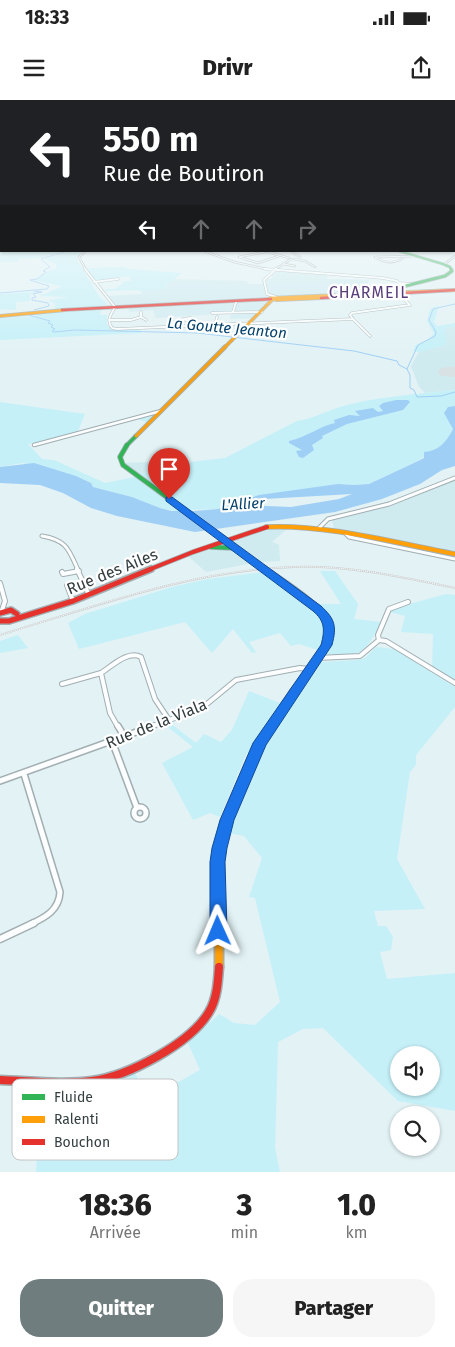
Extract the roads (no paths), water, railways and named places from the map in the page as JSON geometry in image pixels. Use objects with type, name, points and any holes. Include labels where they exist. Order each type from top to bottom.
[{"type":"main road","points":[[1,316],[111,307],[383,294],[411,284],[445,276],[453,270],[445,264],[421,257]]},
{"type":"main road","points":[[401,289],[418,291],[455,290]]},
{"type":"main road","points":[[355,295],[401,289],[455,290]]},
{"type":"main road","points":[[219,302],[274,299]]},
{"type":"main road","points":[[91,1079],[118,1075],[180,1040],[204,1019],[212,1005],[219,965],[219,848],[227,820],[260,743],[330,637],[330,629],[324,615],[153,488],[123,464],[120,456],[126,446],[274,299]]},
{"type":"main road","points":[[222,539],[267,527],[292,526],[370,538],[455,556]]},
{"type":"main road","name":"Rue des Ailes","points":[[0,621],[6,622],[16,616],[73,602],[222,539]]},
{"type":"main road","name":"Rue des Ailes","points":[[193,552],[207,543],[222,539]]},
{"type":"main road","points":[[201,548],[235,548]]},
{"type":"main road","points":[[0,613],[11,610],[16,616]]},
{"type":"street","points":[[81,257],[79,260],[111,307],[110,327],[117,329],[150,330],[190,326],[353,319]]},
{"type":"street","points":[[220,257],[234,262],[272,270],[376,277],[401,289],[403,298],[410,305],[350,314],[370,336]]},
{"type":"street","points":[[239,257],[258,263],[276,257]]},
{"type":"street","points":[[286,257],[305,261],[315,267]]},
{"type":"street","points":[[274,299],[267,294],[264,280],[272,270],[292,258],[300,257]]},
{"type":"street","points":[[375,257],[381,261],[397,262],[403,258]]},
{"type":"street","points":[[397,257],[410,257]]},
{"type":"street","points":[[445,264],[454,257]]},
{"type":"street","points":[[283,264],[295,266]]},
{"type":"street","points":[[94,282],[118,279]]},
{"type":"street","points":[[233,312],[238,301]]},
{"type":"street","points":[[141,312],[141,317]]},
{"type":"street","points":[[212,313],[262,312]]},
{"type":"street","points":[[109,320],[131,320],[141,317],[146,320]]},
{"type":"street","points":[[215,325],[217,317]]},
{"type":"street","points":[[189,321],[190,326]]},
{"type":"street","points":[[34,445],[161,411]]},
{"type":"street","points":[[318,529],[325,521],[389,504],[455,478]]},
{"type":"street","points":[[325,521],[326,527],[332,532]]},
{"type":"street","points":[[346,534],[349,537],[455,556]]},
{"type":"street","points":[[42,536],[54,538],[67,546],[89,595]]},
{"type":"street","points":[[62,572],[63,574],[78,571]]},
{"type":"street","points":[[0,583],[4,601],[11,610]]},
{"type":"street","points":[[67,585],[73,602]]},
{"type":"street","points":[[0,613],[4,601]]},
{"type":"street","points":[[379,640],[378,635],[389,608],[408,602]]},
{"type":"street","points":[[317,658],[360,656],[379,640],[386,641],[455,683]]},
{"type":"street","points":[[62,684],[102,673],[128,655],[138,655],[141,657],[155,698],[169,720]]},
{"type":"street","name":"Rue de la Viala","points":[[0,781],[24,774],[206,705],[236,680],[300,668],[309,669]]},
{"type":"street","points":[[102,673],[110,713],[124,736]]},
{"type":"street","points":[[112,741],[137,808]]},
{"type":"street","points":[[0,939],[46,917],[53,912],[60,898],[60,892],[24,774]]},
{"type":"water","points":[[396,400],[408,400],[410,402],[403,410],[347,424],[322,436],[323,438],[312,445],[314,450],[303,458],[299,457],[296,451],[302,450],[289,443],[289,441],[335,423],[334,420],[349,415],[360,416],[355,411],[373,408],[378,412],[383,411],[379,406]]},
{"type":"water","name":"L'Allier","points":[[455,406],[455,466],[442,470],[420,484],[382,499],[335,512],[195,532],[117,516],[91,508],[63,493],[40,485],[0,483],[0,467],[34,463],[76,476],[91,483],[93,487],[132,497],[172,511],[218,509],[259,495],[338,484],[369,484],[424,458],[424,452],[434,450],[442,445],[453,429],[444,413],[448,407]],"holes":[[[352,494],[339,499],[291,507],[245,505],[264,499]]]},
{"type":"waterway","name":"La Goutte Jeanton","points":[[0,293],[47,289],[49,286],[30,280],[37,279],[46,272],[43,271],[50,267],[41,259],[47,257]]},
{"type":"waterway","name":"La Goutte Jeanton","points":[[34,291],[42,292],[33,294],[36,297],[32,298],[32,300],[48,303],[49,306],[34,310]]},
{"type":"waterway","points":[[407,369],[418,345],[435,336],[436,332],[429,320],[433,309],[455,304]]},
{"type":"waterway","name":"La Goutte Jeanton","points":[[29,315],[50,321],[48,323],[53,325],[51,327],[55,329],[52,331],[54,332],[75,330],[197,333],[354,351],[397,361],[399,365],[407,369]]},
{"type":"waterway","points":[[407,369],[410,375],[410,388],[414,390],[417,397],[441,396],[455,392]]},
{"type":"railway","points":[[0,635],[145,591],[182,582],[256,570],[294,567],[334,568],[375,573],[455,588]]},
{"type":"district","name":"CHARMEIL","points":[[369,292]]}]
